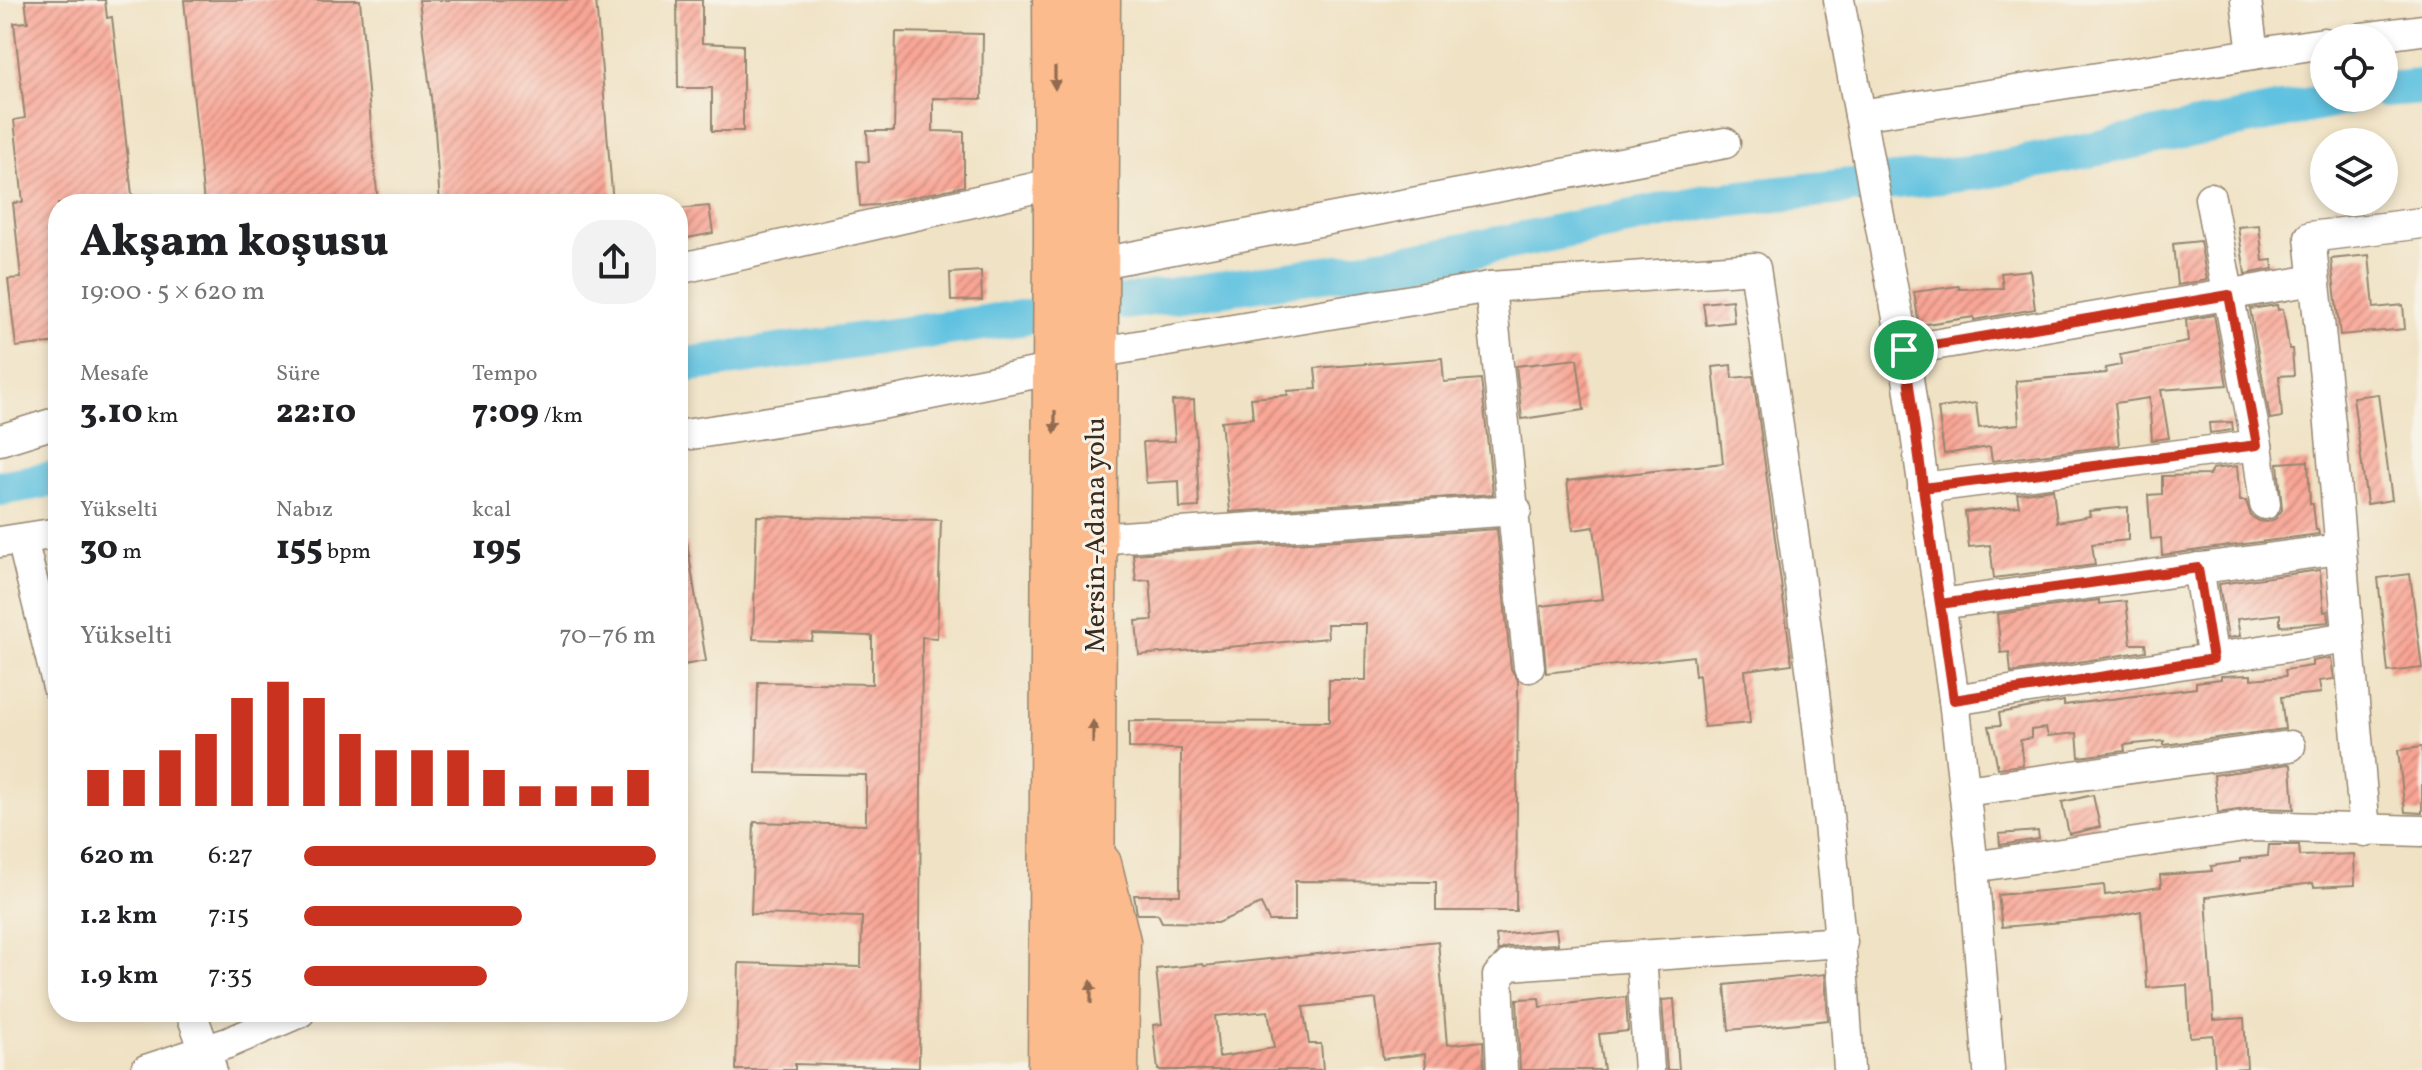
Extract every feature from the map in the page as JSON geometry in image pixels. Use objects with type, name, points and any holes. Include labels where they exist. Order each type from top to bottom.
[{"type":"highway","name":"Mersin-Adana yolu","points":[[1055,0],[1055,369],[1072,822],[1091,1070]]},
{"type":"highway","name":"Mersin-Adana yolu","points":[[1050,1070],[1094,539],[1098,0]]},
{"type":"highway","points":[[1095,250],[1108,0]]},
{"type":"main road","points":[[1032,1070],[1033,992],[1072,822]]},
{"type":"main road","points":[[1072,822],[1121,941],[1119,1070]]},
{"type":"street","points":[[1839,0],[1904,350],[1954,700],[1973,867],[1989,1070]]},
{"type":"street","points":[[2246,0],[2253,53]]},
{"type":"street","points":[[2398,33],[2422,30]]},
{"type":"street","points":[[1860,115],[2310,45]]},
{"type":"street","points":[[1095,250],[1725,143]]},
{"type":"street","points":[[688,267],[1056,183]]},
{"type":"street","points":[[2210,198],[2257,445],[2265,504]]},
{"type":"street","points":[[2365,831],[2310,237],[2422,223]]},
{"type":"street","points":[[1095,353],[1490,287],[1755,268],[1805,613],[1842,942],[1849,1070]]},
{"type":"street","points":[[1904,350],[2314,280]]},
{"type":"street","points":[[1490,287],[1529,667]]},
{"type":"street","points":[[688,434],[866,407],[1055,369]]},
{"type":"street","points":[[0,440],[48,425]]},
{"type":"street","points":[[1923,488],[2257,445]]},
{"type":"street","points":[[1094,539],[1514,510]]},
{"type":"street","points":[[48,534],[11,540],[48,656]]},
{"type":"street","points":[[1940,604],[2340,549]]},
{"type":"street","points":[[2198,568],[2213,659]]},
{"type":"street","points":[[1954,700],[2348,637]]},
{"type":"street","points":[[1965,791],[2290,746]]},
{"type":"street","points":[[1973,867],[2251,826],[2422,831]]},
{"type":"street","points":[[1502,1070],[1498,976],[1509,965],[1842,942]]},
{"type":"street","points":[[1641,956],[1649,1070]]},
{"type":"street","points":[[195,1022],[208,1060]]},
{"type":"street","points":[[146,1070],[208,1060],[281,1022]]},
{"type":"building","points":[[25,0],[105,0],[107,18],[112,17],[132,194],[48,194],[48,343],[16,347],[8,279],[21,278],[13,203],[23,202],[14,120],[25,118],[14,23],[28,22]]},
{"type":"building","points":[[184,0],[360,0],[377,194],[203,194]]},
{"type":"building","points":[[419,0],[596,0],[612,194],[439,194]]},
{"type":"building","points":[[677,0],[702,0],[702,43],[743,45],[743,131],[712,131],[712,88],[678,88]]},
{"type":"building","points":[[896,32],[983,34],[982,99],[933,98],[933,131],[964,132],[964,186],[860,206],[857,161],[869,162],[867,131],[894,131]]},
{"type":"building","points":[[709,206],[713,233],[688,238],[688,208]]},
{"type":"building","points":[[2259,225],[2263,261],[2272,260],[2273,269],[2245,274],[2238,227]]},
{"type":"building","points":[[2200,241],[2207,280],[2177,285],[2173,244]]},
{"type":"building","points":[[2369,255],[2374,308],[2403,305],[2405,329],[2340,335],[2331,259]]},
{"type":"building","points":[[2030,270],[2035,309],[1974,320],[1974,317],[1919,325],[1914,292],[1959,286],[1959,289],[2003,288],[2001,273]]},
{"type":"building","points":[[981,271],[982,300],[951,301],[950,273]]},
{"type":"building","points":[[1732,300],[1734,322],[1706,325],[1703,303]]},
{"type":"building","points":[[2277,305],[2278,310],[2283,309],[2294,375],[2279,376],[2282,417],[2270,419],[2250,309]]},
{"type":"building","points":[[2214,315],[2227,385],[2161,390],[2169,438],[2152,440],[2149,398],[2115,403],[2119,445],[1992,461],[1990,447],[1944,454],[1938,408],[1976,403],[1979,428],[2019,424],[2016,381],[2106,373],[2105,368],[2121,365],[2120,355],[2188,342],[2186,320]]},
{"type":"building","points":[[1442,358],[1444,382],[1481,379],[1493,494],[1230,512],[1221,421],[1253,418],[1251,398],[1317,389],[1315,368]]},
{"type":"building","points":[[1577,359],[1584,410],[1522,419],[1516,366]]},
{"type":"building","points":[[1731,365],[1732,378],[1753,376],[1792,664],[1745,670],[1750,723],[1704,727],[1699,675],[1695,676],[1693,656],[1546,673],[1541,606],[1603,599],[1594,527],[1573,530],[1567,481],[1723,463],[1713,367]]},
{"type":"building","points":[[2378,394],[2392,500],[2367,504],[2353,397]]},
{"type":"building","points":[[1194,400],[1199,507],[1180,508],[1179,481],[1146,483],[1143,442],[1175,441],[1172,401]]},
{"type":"building","points":[[2232,422],[2233,430],[2210,433],[2209,423]]},
{"type":"building","points":[[2308,461],[2310,504],[2313,504],[2319,534],[2162,555],[2161,538],[2151,539],[2148,495],[2162,494],[2162,476],[2209,475],[2212,469],[2237,466],[2240,501],[2246,501],[2251,516],[2267,522],[2275,519],[2282,510],[2278,463]]},
{"type":"building","points":[[2053,489],[2057,522],[2090,516],[2089,511],[2128,507],[2128,540],[2092,544],[2095,565],[1994,578],[1990,545],[1969,547],[1965,512],[2019,506],[2017,494]]},
{"type":"building","points":[[757,516],[941,520],[937,638],[922,637],[919,1068],[795,1064],[795,1070],[736,1070],[739,963],[861,967],[862,917],[751,914],[754,822],[866,825],[866,775],[756,773],[758,682],[872,684],[872,636],[813,634],[812,641],[753,639]]},
{"type":"building","points":[[1497,529],[1511,669],[1518,680],[1516,911],[1436,911],[1436,882],[1295,881],[1295,921],[1269,921],[1261,904],[1217,923],[1162,922],[1158,914],[1137,914],[1134,895],[1180,895],[1181,749],[1129,748],[1129,721],[1329,722],[1329,680],[1366,680],[1367,624],[1327,624],[1328,638],[1139,655],[1136,621],[1153,620],[1150,580],[1136,581],[1133,554]]},
{"type":"building","points":[[688,549],[706,661],[688,664]]},
{"type":"building","points":[[2320,570],[2324,612],[2328,611],[2329,622],[2280,626],[2280,614],[2237,619],[2240,636],[2228,638],[2219,584]]},
{"type":"building","points":[[2410,574],[2422,668],[2388,672],[2378,578]]},
{"type":"building","points":[[2099,600],[2099,604],[2126,601],[2131,644],[2145,644],[2146,651],[2011,673],[2009,652],[2001,653],[1997,614]]},
{"type":"building","points":[[2331,658],[2334,679],[2319,681],[2321,693],[2281,697],[2285,729],[2164,745],[2164,741],[2124,745],[2125,751],[2079,757],[2077,733],[2048,736],[2046,728],[2031,730],[2031,738],[2020,740],[2023,765],[1998,768],[1989,726],[2001,725],[1999,713],[2064,701],[2064,705],[2196,688],[2196,682],[2221,679],[2221,676],[2251,675],[2251,679],[2286,676],[2285,670],[2312,666],[2312,661]]},
{"type":"building","points":[[2422,747],[2422,813],[2405,812],[2398,750]]},
{"type":"building","points":[[2291,765],[2294,809],[2252,808],[2218,813],[2214,775]]},
{"type":"building","points":[[2093,795],[2100,827],[2069,834],[2062,802]]},
{"type":"building","points":[[2038,831],[2039,839],[2000,845],[1999,834]]},
{"type":"building","points":[[2269,845],[2299,845],[2300,856],[2354,854],[2355,885],[2314,887],[2313,883],[2206,897],[2214,1020],[2244,1018],[2247,1068],[2215,1070],[2213,1035],[2190,1037],[2187,985],[2147,988],[2141,911],[2108,918],[2002,927],[1998,895],[2104,885],[2105,895],[2161,887],[2160,875],[2212,871],[2211,866],[2268,856]]},
{"type":"building","points":[[1556,929],[1558,944],[1508,947],[1498,951],[1496,935]]},
{"type":"building","points":[[1438,941],[1447,1045],[1483,1041],[1484,1070],[1426,1070],[1425,1054],[1383,1059],[1376,999],[1303,1007],[1309,1044],[1321,1044],[1323,1070],[1158,1070],[1153,1025],[1162,1024],[1156,969]],"holes":[[[1268,1011],[1274,1048],[1219,1057],[1215,1016]]]},
{"type":"building","points":[[1825,974],[1828,1020],[1729,1030],[1725,985]]},
{"type":"building","points":[[1626,997],[1628,1031],[1599,1034],[1604,1070],[1520,1070],[1517,999],[1539,998],[1540,1007]]},
{"type":"building","points":[[1674,999],[1679,1070],[1667,1070],[1662,1000]]},
{"type":"waterway","points":[[2398,89],[2422,87]]},
{"type":"waterway","points":[[1126,302],[1415,261],[1707,202],[1986,171],[2310,105]]},
{"type":"waterway","points":[[688,365],[1027,317]]},
{"type":"waterway","points":[[0,488],[48,480]]},
{"type":"route","points":[[1904,350],[1923,488],[1954,700],[2213,659],[2198,568],[1940,604],[1923,488],[2257,445],[2229,295],[1904,350]]}]
